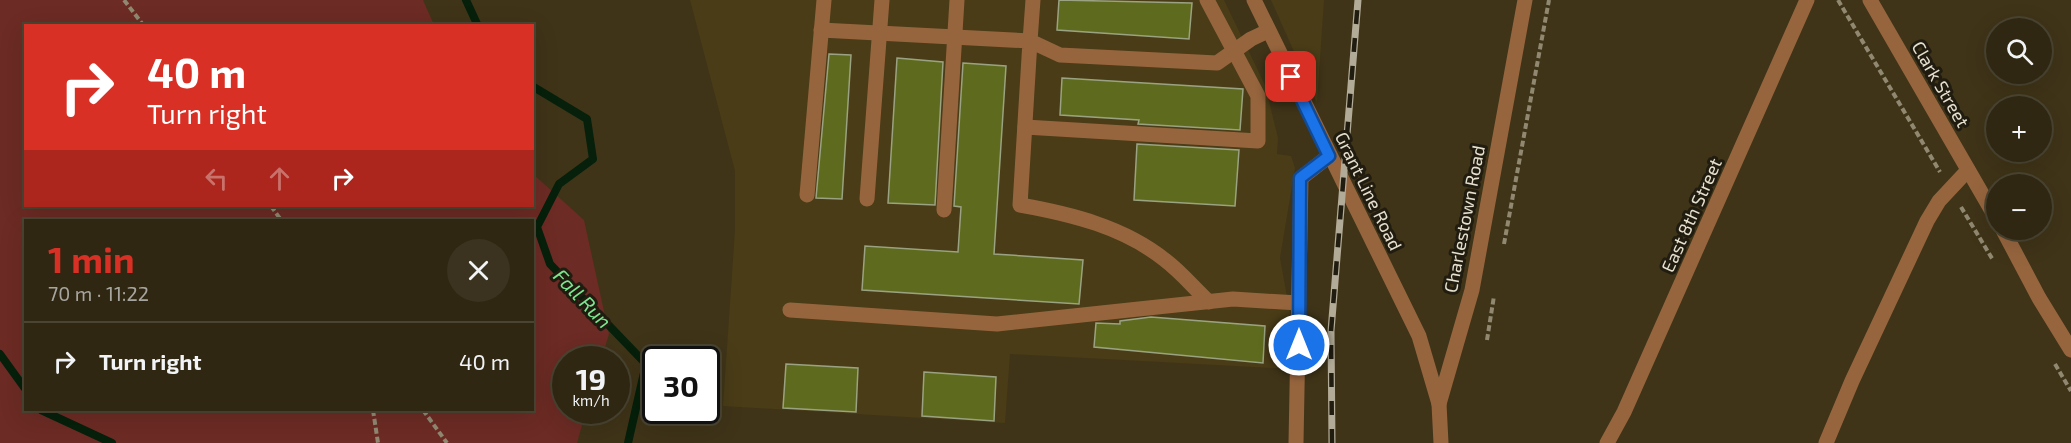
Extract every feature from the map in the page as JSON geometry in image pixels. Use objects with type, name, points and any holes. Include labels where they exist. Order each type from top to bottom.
[{"type":"street","points":[[807,195],[824,0]]},
{"type":"street","points":[[867,199],[882,0]]},
{"type":"street","points":[[944,210],[957,0]]},
{"type":"street","points":[[1033,0],[1020,205],[1073,214],[1128,238],[1165,260],[1209,302]]},
{"type":"street","points":[[1025,127],[1258,141],[1258,96],[1207,0]]},
{"type":"street","name":"Grant Line Road","points":[[1254,0],[1419,336],[1439,404]]},
{"type":"street","name":"Charlestown Road","points":[[1441,443],[1439,404],[1472,290],[1525,0]]},
{"type":"street","name":"East 8th Street","points":[[1607,443],[1624,412],[1807,0]]},
{"type":"street","name":"Clark Street","points":[[1870,0],[1986,201]]},
{"type":"street","points":[[820,30],[1030,41],[1060,55],[1217,63],[1268,31]]},
{"type":"street","points":[[1296,443],[1300,178],[1329,156]]},
{"type":"street","points":[[1826,443],[1852,381],[1927,221],[1939,201],[1968,170]]},
{"type":"street","points":[[2008,240],[2039,298],[2071,350]]},
{"type":"street","points":[[790,310],[997,324],[1233,299],[1298,303]]},
{"type":"path","points":[[124,0],[142,24]]},
{"type":"path","points":[[1503,251],[1549,0]]},
{"type":"path","points":[[1487,339],[1496,285]]},
{"type":"path","points":[[373,411],[378,443]]},
{"type":"path","points":[[424,411],[447,443]]},
{"type":"shaded area","points":[[0,0],[423,0],[434,24],[24,24],[24,207],[534,207],[534,175],[584,220],[609,334],[605,346],[552,346],[552,424],[582,424],[577,443],[0,443]]},
{"type":"shaded area","points":[[690,0],[1224,0],[1265,85],[1278,138],[1277,154],[1291,156],[1295,168],[1280,258],[1292,324],[1292,369],[1010,354],[1005,423],[723,406],[735,230],[735,171]]},
{"type":"shaded area","points":[[1271,0],[1324,0],[1317,103]]},
{"type":"building","points":[[1059,0],[1192,3],[1189,39],[1057,30]]},
{"type":"building","points":[[829,54],[851,55],[842,199],[816,198]]},
{"type":"building","points":[[897,58],[943,62],[935,205],[888,203]]},
{"type":"building","points":[[963,63],[1006,66],[994,254],[1083,260],[1079,304],[862,290],[865,246],[958,252],[961,207],[954,206]]},
{"type":"building","points":[[1062,78],[1243,89],[1240,130],[1138,124],[1139,120],[1060,115]]},
{"type":"building","points":[[1137,144],[1239,150],[1235,206],[1134,200]]},
{"type":"building","points":[[1151,317],[1265,326],[1263,363],[1094,347],[1096,323],[1120,324],[1120,321]]},
{"type":"building","points":[[786,364],[858,368],[856,412],[783,408]]},
{"type":"building","points":[[924,372],[996,377],[994,421],[922,416]]},
{"type":"waterway","name":"Fall Run","points":[[466,0],[477,24]]},
{"type":"waterway","name":"Fall Run","points":[[534,87],[587,119],[593,159],[559,184],[537,227],[550,264],[646,364],[628,443]]},
{"type":"waterway","points":[[0,354],[24,387]]},
{"type":"waterway","points":[[43,411],[112,443]]},
{"type":"railway","points":[[1332,443],[1331,331],[1358,0]]},
{"type":"route","points":[[1291,77],[1329,156],[1300,178],[1299,345]]}]
